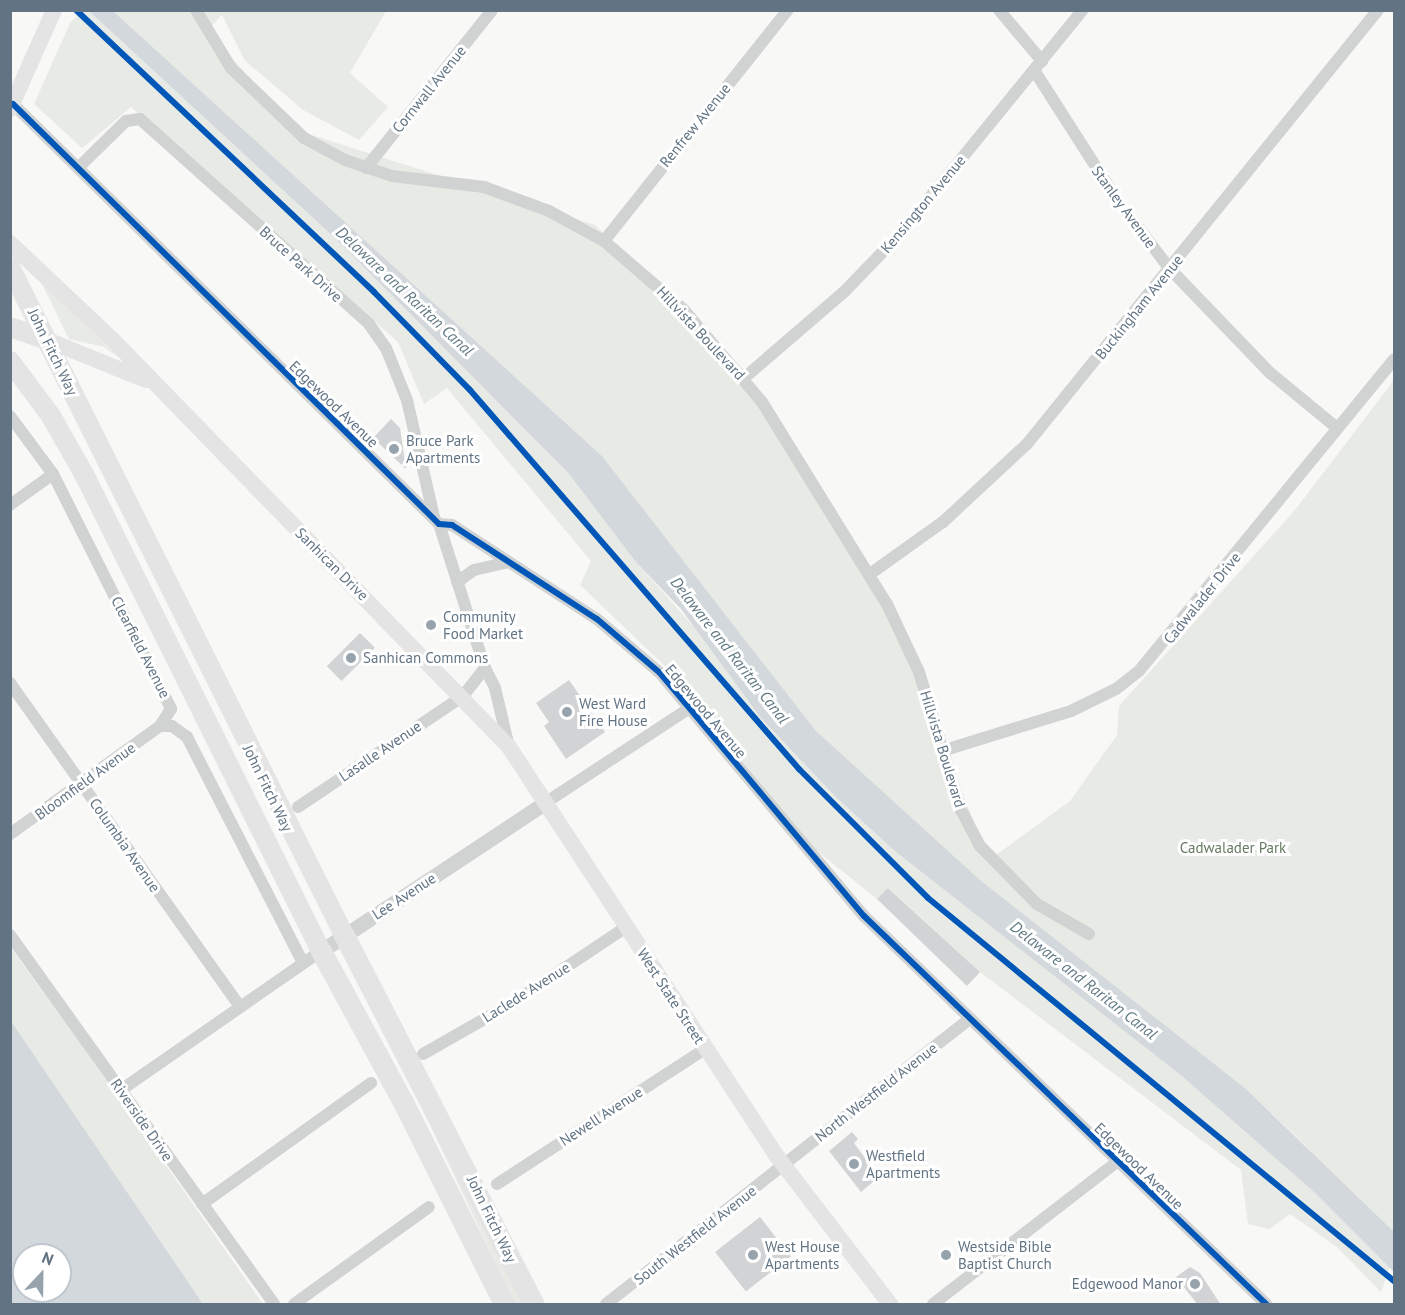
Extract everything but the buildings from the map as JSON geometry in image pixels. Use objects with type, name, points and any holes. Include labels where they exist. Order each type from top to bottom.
[{"type":"highway","points":[[10,307],[15,274]]},
{"type":"highway","name":"John Fitch Way","points":[[15,274],[344,935],[534,1305]]},
{"type":"highway","points":[[10,327],[47,340]]},
{"type":"highway","name":"John Fitch Way","points":[[10,361],[51,416],[85,476],[321,951],[403,1102],[504,1305]]},
{"type":"main road","points":[[12,107],[54,10]]},
{"type":"main road","name":"Sanhican Drive","points":[[10,243],[153,383],[463,696],[509,747]]},
{"type":"main road","name":"Sanhican Drive","points":[[47,340],[153,383]]},
{"type":"main road","name":"West State Street","points":[[509,747],[783,1165],[891,1305]]},
{"type":"street","name":"Hillvista Boulevard","points":[[196,10],[216,47],[256,97],[304,138],[366,168],[484,187],[549,211],[604,241],[685,311],[744,378],[870,574],[908,644],[945,750],[962,810],[992,862],[1037,904],[1089,934]]},
{"type":"street","name":"Cornwall Avenue","points":[[366,168],[492,10]]},
{"type":"street","name":"Renfrew Avenue","points":[[604,241],[788,10]]},
{"type":"street","name":"Stanley Avenue","points":[[999,10],[1038,66],[1117,200],[1170,269],[1269,372],[1337,428]]},
{"type":"street","name":"Kensington Avenue","points":[[744,378],[859,278],[1083,10]]},
{"type":"street","name":"Buckingham Avenue","points":[[870,574],[943,522],[1020,451],[1378,10]]},
{"type":"street","name":"Edgewood Avenue","points":[[12,107],[79,167],[437,521],[452,525],[616,633],[691,707],[812,859],[969,1019],[1264,1304]]},
{"type":"street","name":"Bruce Park Drive","points":[[79,167],[126,121],[140,119],[369,324],[391,357],[407,400],[437,521]]},
{"type":"street","name":"Cadwalader Drive","points":[[945,750],[1071,711],[1116,689],[1139,671],[1395,359]]},
{"type":"street","name":"Clearfield Avenue","points":[[10,416],[53,474],[170,705],[168,718],[160,726]]},
{"type":"street","points":[[10,505],[53,474]]},
{"type":"street","name":"West State Street","points":[[437,521],[485,668],[495,688],[509,747]]},
{"type":"street","points":[[457,582],[474,570],[508,562]]},
{"type":"street","points":[[463,696],[485,668]]},
{"type":"street","name":"Columbia Avenue","points":[[10,683],[240,1007]]},
{"type":"street","name":"Lasalle Avenue","points":[[298,807],[463,696]]},
{"type":"street","name":"Lee Avenue","points":[[121,1090],[344,935],[691,707]]},
{"type":"street","points":[[160,726],[172,726],[187,737],[303,963]]},
{"type":"street","name":"Bloomfield Avenue","points":[[10,834],[160,726]]},
{"type":"street","name":"Laclede Avenue","points":[[423,1054],[514,1002],[626,927]]},
{"type":"street","name":"Riverside Drive","points":[[10,935],[274,1305]]},
{"type":"street","name":"North Westfield Avenue","points":[[783,1165],[969,1019]]},
{"type":"street","name":"Newell Avenue","points":[[497,1184],[705,1049]]},
{"type":"street","points":[[202,1204],[371,1083]]},
{"type":"street","points":[[933,1305],[1117,1161]]},
{"type":"street","name":"South Westfield Avenue","points":[[606,1305],[783,1165]]},
{"type":"street","points":[[294,1305],[429,1208]]},
{"type":"green space","points":[[82,11],[89,11],[338,241],[569,474],[635,561],[896,852],[1183,1077],[1315,1193],[1390,1267],[1381,1292],[1337,1247],[1290,1214],[1270,1229],[1248,1224],[1241,1170],[980,972],[889,888],[877,899],[811,846],[668,669],[580,585],[591,561],[447,388],[424,404],[398,342],[131,107],[82,148],[34,104],[70,23]]},
{"type":"green space","name":"Cadwalader Park","points":[[113,11],[386,11],[350,73],[388,107],[359,140],[303,110],[245,61],[222,15],[207,31],[299,131],[595,225],[740,366],[885,597],[989,860],[1070,801],[1117,735],[1119,706],[1295,510],[1394,380],[1394,1263],[1308,1148],[1245,1088],[980,880],[868,781],[816,731],[602,456]]},
{"type":"green space","points":[[41,282],[120,359],[104,347],[69,339]]},
{"type":"green space","points":[[10,947],[263,1304],[203,1304],[11,1021]]},
{"type":"green space","points":[[429,1123],[471,1195],[524,1304],[515,1304]]},
{"type":"water","name":"Delaware and Raritan Canal","points":[[89,11],[113,11],[602,456],[816,731],[980,880],[1245,1088],[1394,1232],[1394,1272],[1315,1193],[1183,1077],[896,852],[837,798],[761,718],[681,609],[635,561],[569,474],[338,241]]},
{"type":"water","points":[[11,1021],[203,1304],[11,1304]]},
{"type":"cycle path","points":[[76,10],[374,292],[470,390],[799,769],[928,898],[1394,1281]]},
{"type":"cycle path","points":[[13,104],[439,524],[452,525],[597,619],[660,673],[864,916],[1266,1304]]},
{"type":"place","name":"Bruce Park Apartments","points":[[394,449]]},
{"type":"place","name":"Community Food Market","points":[[431,625]]},
{"type":"place","name":"Sanhican Commons","points":[[351,658]]},
{"type":"place","name":"West Ward Fire House","points":[[567,712]]},
{"type":"place","name":"Westfield Apartments","points":[[854,1164]]},
{"type":"place","name":"West House Apartments","points":[[753,1255]]},
{"type":"place","name":"Westside Bible Baptist Church","points":[[946,1255]]},
{"type":"place","name":"Edgewood Manor","points":[[1195,1284]]}]
